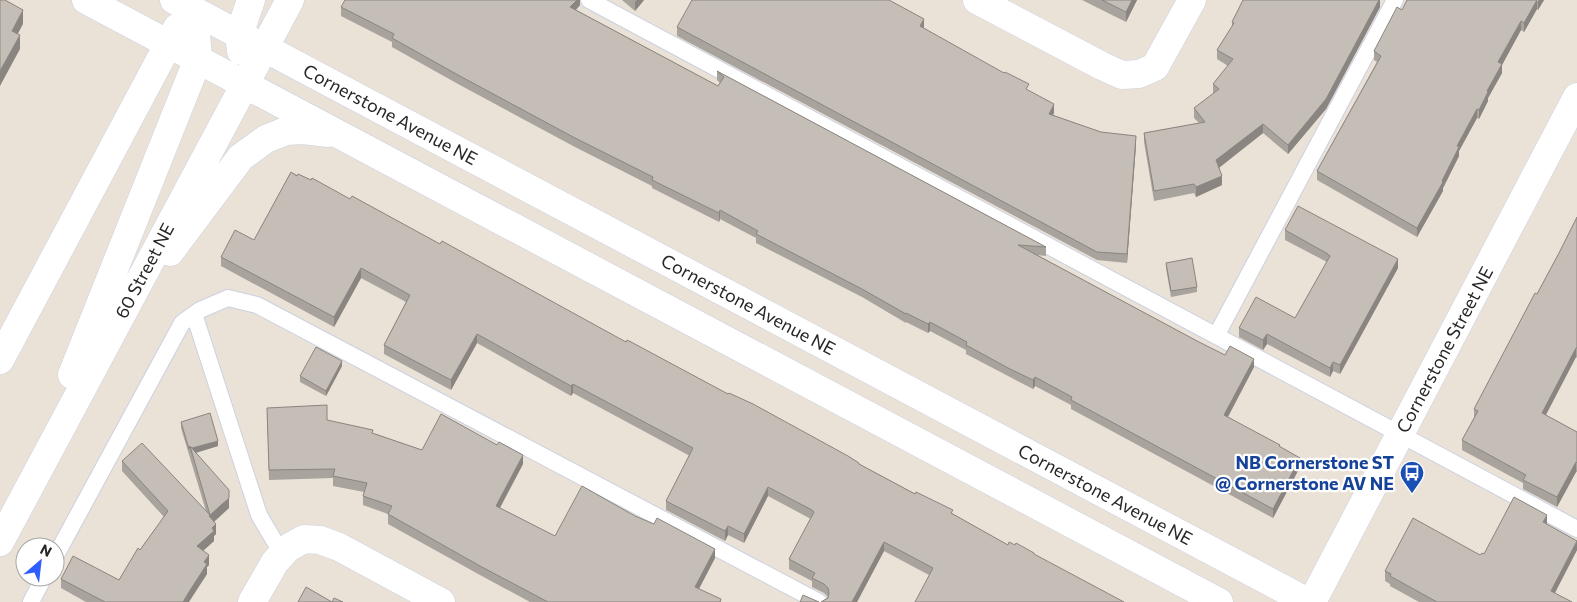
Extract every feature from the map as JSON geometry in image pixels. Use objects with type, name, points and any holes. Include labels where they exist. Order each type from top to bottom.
[{"type":"street","points":[[86,0],[1219,602]]},
{"type":"street","points":[[245,84],[239,35],[251,0]]},
{"type":"street","name":"60 Street NE","points":[[0,542],[290,0]]},
{"type":"street","points":[[977,0],[1122,75],[1139,74],[1155,67],[1192,0]]},
{"type":"street","points":[[0,360],[168,43],[184,2]]},
{"type":"street","points":[[19,506],[198,59],[196,32],[184,2]]},
{"type":"street","name":"Cornerstone Avenue NE","points":[[184,2],[239,35],[1308,602]]},
{"type":"street","name":"Cornerstone Street NE","points":[[1312,602],[1577,97]]},
{"type":"street","points":[[116,324],[241,157],[266,139],[286,131],[303,130],[338,134]]},
{"type":"street","points":[[252,602],[267,575],[282,554],[288,548],[304,539],[320,540],[339,547],[441,602]]},
{"type":"lane","points":[[588,0],[1577,529]]},
{"type":"lane","points":[[1216,336],[1396,0]]},
{"type":"lane","points":[[65,539],[182,323],[200,310],[228,298],[257,305],[819,602]]},
{"type":"lane","points":[[194,314],[259,515],[282,554]]},
{"type":"lane","points":[[31,602],[39,587]]},
{"type":"building","points":[[0,0],[5,0],[23,10],[12,31],[20,35],[0,71]]},
{"type":"building","points":[[345,0],[577,0],[570,7],[718,86],[724,77],[717,71],[1046,247],[1018,245],[1199,342],[1225,355],[1230,346],[1254,359],[1224,415],[1300,458],[1273,509],[1071,400],[1072,397],[1035,377],[1033,380],[1010,369],[966,345],[967,342],[930,322],[928,324],[906,314],[756,234],[758,231],[720,210],[719,213],[652,180],[653,177],[575,138],[458,75],[392,38],[394,34],[341,7]]},
{"type":"building","points":[[692,0],[889,0],[924,19],[920,26],[1004,73],[1029,84],[1026,89],[1054,104],[1049,114],[1101,132],[1136,136],[1127,254],[1097,252],[677,27]]},
{"type":"building","points":[[1102,0],[1132,0],[1126,12]]},
{"type":"building","points":[[1243,0],[1379,0],[1326,99],[1288,145],[1263,124],[1216,160],[1222,176],[1196,187],[1194,184],[1154,191],[1144,133],[1205,122],[1194,108],[1219,89],[1213,84],[1233,59],[1217,50],[1234,23],[1232,22]]},
{"type":"building","points":[[1407,0],[1537,0],[1524,23],[1521,21],[1498,62],[1502,64],[1479,110],[1477,109],[1457,146],[1459,147],[1443,182],[1417,228],[1317,171],[1381,56],[1374,51],[1397,7],[1402,10]]},
{"type":"building","points":[[291,172],[311,180],[312,178],[350,199],[352,196],[440,244],[442,241],[626,342],[627,340],[728,394],[753,404],[915,494],[916,492],[953,510],[951,513],[1008,545],[1009,542],[1015,545],[1016,543],[1124,602],[915,602],[933,568],[884,542],[852,602],[821,602],[828,598],[828,588],[812,578],[815,573],[789,559],[814,512],[812,510],[768,487],[744,534],[728,526],[725,531],[666,501],[693,448],[573,384],[571,386],[477,334],[451,380],[384,345],[410,295],[361,268],[334,317],[221,257],[235,230],[254,240]]},
{"type":"building","points":[[1298,206],[1398,259],[1340,365],[1333,362],[1330,368],[1267,334],[1263,340],[1239,328],[1256,297],[1295,318],[1330,256],[1285,230]]},
{"type":"building","points":[[1577,217],[1577,348],[1542,413],[1577,432],[1577,463],[1557,497],[1523,480],[1526,475],[1462,440],[1478,411],[1474,409]]},
{"type":"building","points":[[1192,258],[1197,287],[1171,291],[1166,263]]},
{"type":"building","points":[[316,347],[342,361],[326,391],[300,376]]},
{"type":"building","points":[[327,405],[327,420],[373,430],[372,433],[422,450],[441,414],[497,445],[499,442],[523,455],[496,506],[555,536],[582,486],[635,516],[654,524],[657,518],[715,549],[695,587],[721,599],[720,602],[548,602],[388,514],[392,506],[363,496],[367,483],[333,476],[335,469],[269,470],[267,408]]},
{"type":"building","points":[[210,413],[218,441],[192,448],[190,446],[189,449],[181,422]]},
{"type":"building","points":[[142,443],[210,515],[190,446],[229,490],[229,498],[209,516],[216,524],[212,528],[214,531],[197,546],[209,555],[204,562],[207,564],[183,602],[105,602],[65,581],[65,571],[73,556],[119,580],[138,548],[140,550],[168,511],[122,461]]},
{"type":"building","points":[[1514,497],[1547,515],[1543,522],[1577,541],[1551,591],[1572,602],[1437,602],[1390,576],[1391,574],[1385,571],[1413,518],[1480,555],[1484,554]]},
{"type":"building","points":[[306,587],[332,602],[298,602]]},
{"type":"building","points":[[803,595],[819,602],[800,602]]},
{"type":"building","points":[[334,598],[343,602],[332,602]]},
{"type":"place","name":"NB Cornerstone ST @ Cornerstone AV NE","points":[[1412,494]]}]
